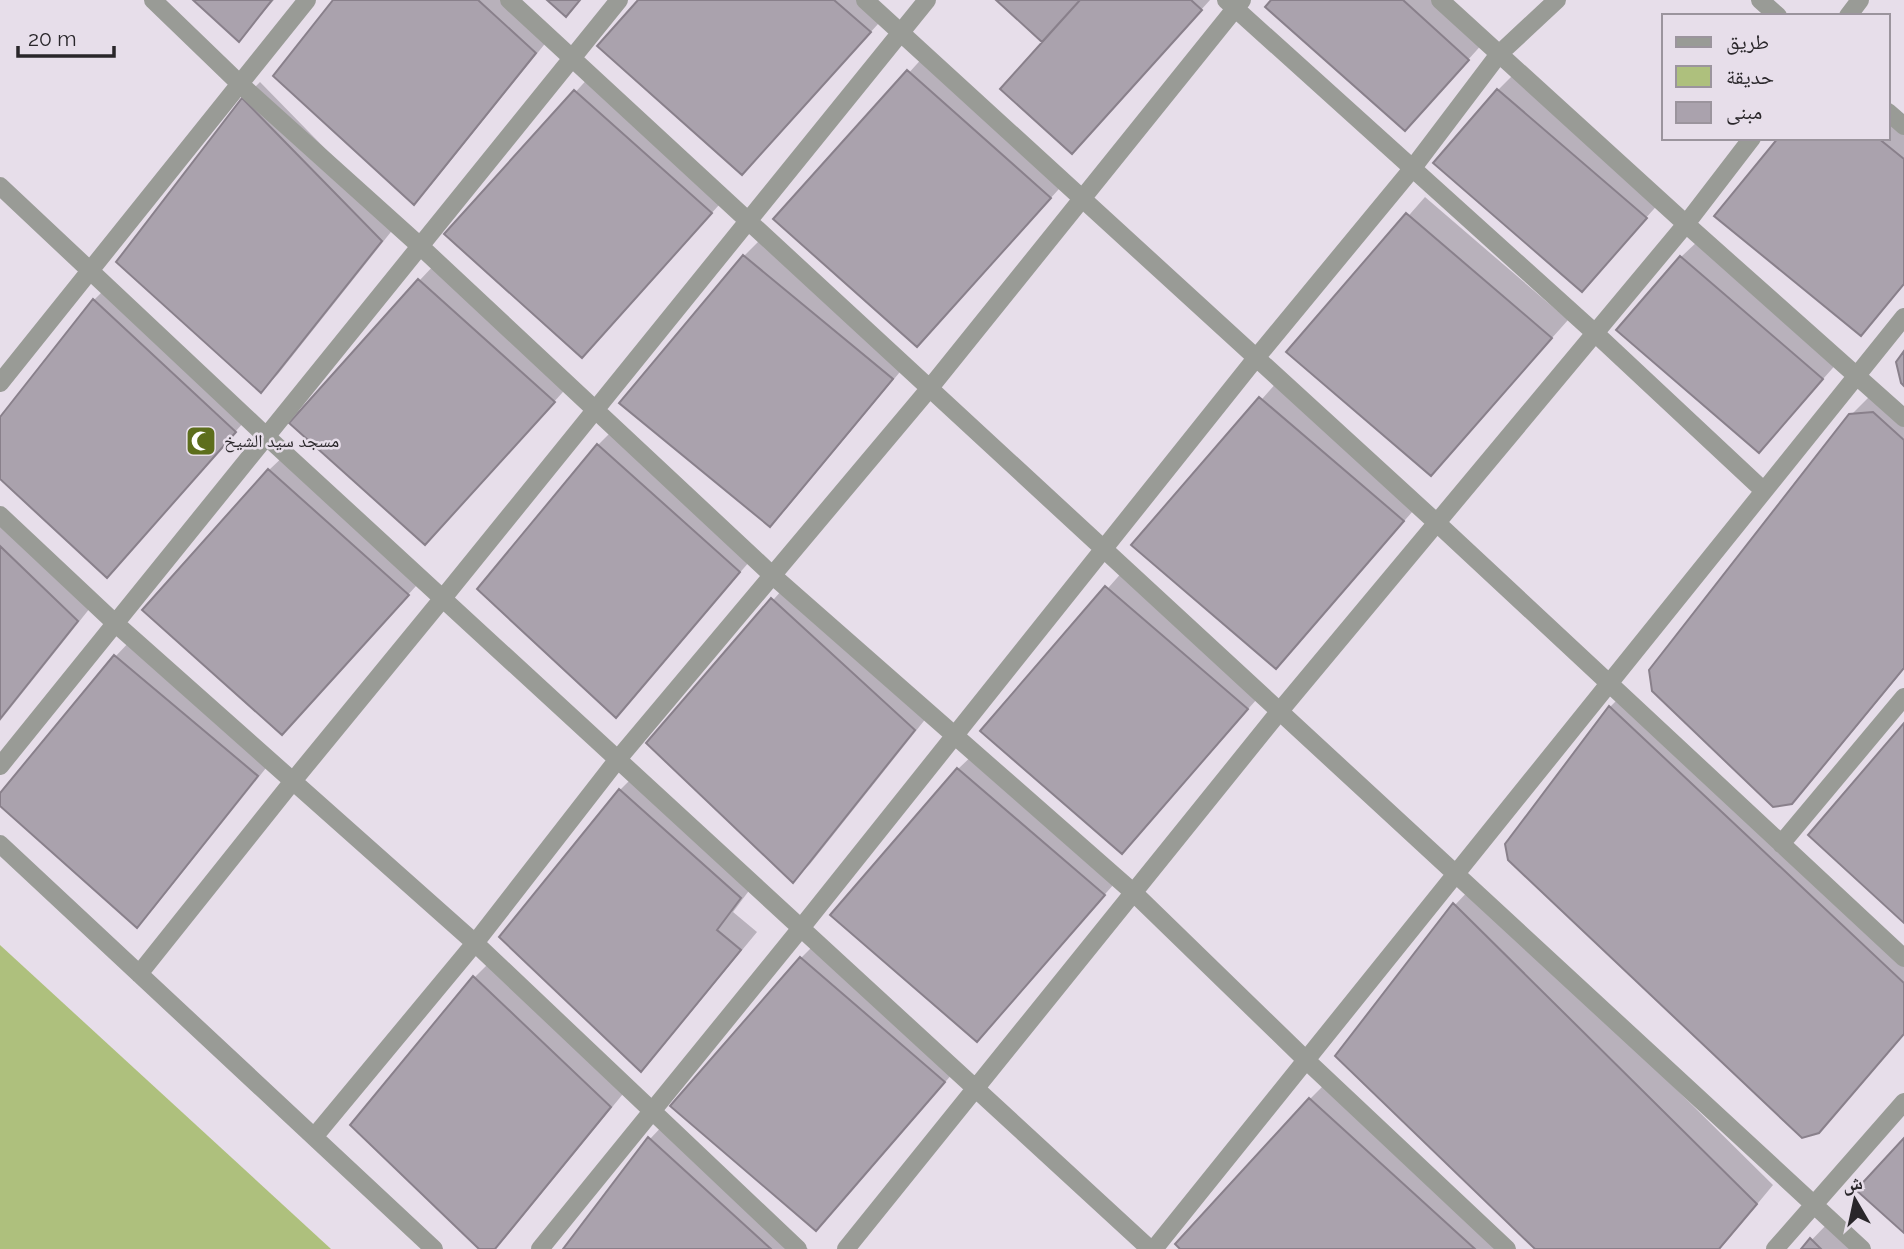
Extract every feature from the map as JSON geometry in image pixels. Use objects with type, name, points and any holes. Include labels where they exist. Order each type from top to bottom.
[{"type":"street","points":[[153,0],[240,84],[420,246],[772,575],[1134,893],[1507,1249]]},
{"type":"street","points":[[0,383],[307,0]]},
{"type":"street","points":[[509,0],[1862,1249]]},
{"type":"street","points":[[0,766],[619,0]]},
{"type":"street","points":[[865,0],[1437,523],[1904,958]]},
{"type":"street","points":[[139,974],[927,0]]},
{"type":"street","points":[[1440,0],[1904,418]]},
{"type":"street","points":[[540,1249],[801,928],[1256,358],[1412,169],[1499,54],[1557,0]]},
{"type":"street","points":[[1760,0],[1776,14]]},
{"type":"street","points":[[314,1137],[475,943],[618,759],[929,389],[1082,200],[1234,3],[1764,491]]},
{"type":"street","points":[[1890,114],[1904,126]]},
{"type":"street","points":[[846,1249],[1279,712],[1686,224],[1750,140]]},
{"type":"street","points":[[0,186],[266,436],[1152,1249],[1904,317]]},
{"type":"street","points":[[0,515],[115,623],[475,943],[798,1249]]},
{"type":"street","points":[[1781,844],[1904,697]]},
{"type":"street","points":[[0,844],[434,1249]]},
{"type":"street","points":[[1775,1249],[1904,1102]]},
{"type":"green space","points":[[0,945],[331,1249],[0,1249]]},
{"type":"building","points":[[193,0],[272,0],[239,42]]},
{"type":"building","points":[[333,0],[478,0],[536,53],[414,205],[273,76]]},
{"type":"building","points":[[547,0],[580,0],[566,17]]},
{"type":"building","points":[[638,0],[834,0],[871,32],[742,175],[597,46]]},
{"type":"building","points":[[996,0],[1080,0],[1042,42]]},
{"type":"building","points":[[1080,0],[1191,0],[1202,10],[1072,154],[1000,89]]},
{"type":"building","points":[[1271,0],[1403,0],[1469,60],[1405,131],[1265,7]]},
{"type":"building","points":[[907,70],[1051,198],[917,347],[773,219]]},
{"type":"building","points":[[1497,89],[1647,218],[1582,292],[1433,163]]},
{"type":"building","points":[[574,90],[712,213],[582,358],[444,234]]},
{"type":"building","points":[[242,98],[382,241],[261,393],[116,262]]},
{"type":"building","points":[[1776,140],[1880,140],[1904,159],[1904,284],[1861,336],[1714,216]]},
{"type":"building","points":[[1406,213],[1552,338],[1431,476],[1286,352]]},
{"type":"building","points":[[743,255],[893,379],[770,527],[619,403]]},
{"type":"building","points":[[1680,256],[1823,379],[1759,453],[1616,330]]},
{"type":"building","points":[[418,279],[555,402],[425,545],[289,423]]},
{"type":"building","points":[[93,299],[236,432],[107,578],[0,479],[0,417]]},
{"type":"building","points":[[1904,351],[1904,386],[1896,362]]},
{"type":"building","points":[[1259,397],[1404,521],[1276,669],[1131,545]]},
{"type":"building","points":[[1873,412],[1904,440],[1904,668],[1792,804],[1773,807],[1652,691],[1649,670],[1849,414]]},
{"type":"building","points":[[597,444],[740,572],[616,718],[477,589]]},
{"type":"building","points":[[268,469],[409,595],[282,735],[142,610]]},
{"type":"building","points":[[0,546],[78,621],[0,719]]},
{"type":"building","points":[[1105,586],[1248,709],[1122,854],[980,731]]},
{"type":"building","points":[[771,598],[915,730],[793,883],[646,743]]},
{"type":"building","points":[[114,655],[258,776],[137,928],[0,806],[0,793]]},
{"type":"building","points":[[1609,706],[1904,983],[1904,1034],[1819,1133],[1802,1138],[1508,860],[1505,844]]},
{"type":"building","points":[[1904,723],[1904,923],[1808,835]]},
{"type":"building","points":[[957,768],[1105,895],[977,1042],[830,915]]},
{"type":"building","points":[[619,789],[741,898],[717,930],[741,950],[641,1072],[499,937]]},
{"type":"building","points":[[1453,903],[1757,1204],[1719,1249],[1535,1249],[1335,1056]]},
{"type":"building","points":[[800,957],[945,1082],[816,1231],[670,1106]]},
{"type":"building","points":[[473,976],[611,1107],[495,1249],[479,1249],[350,1125]]},
{"type":"building","points":[[1309,1098],[1475,1249],[1180,1249],[1175,1244]]},
{"type":"building","points":[[648,1137],[771,1249],[563,1249]]},
{"type":"building","points":[[1904,1138],[1904,1233],[1856,1190]]},
{"type":"building","points":[[1810,1238],[1821,1249],[1801,1249]]},
{"type":"place","name":"مسجد سيد الشيخ","points":[[201,441]]}]
